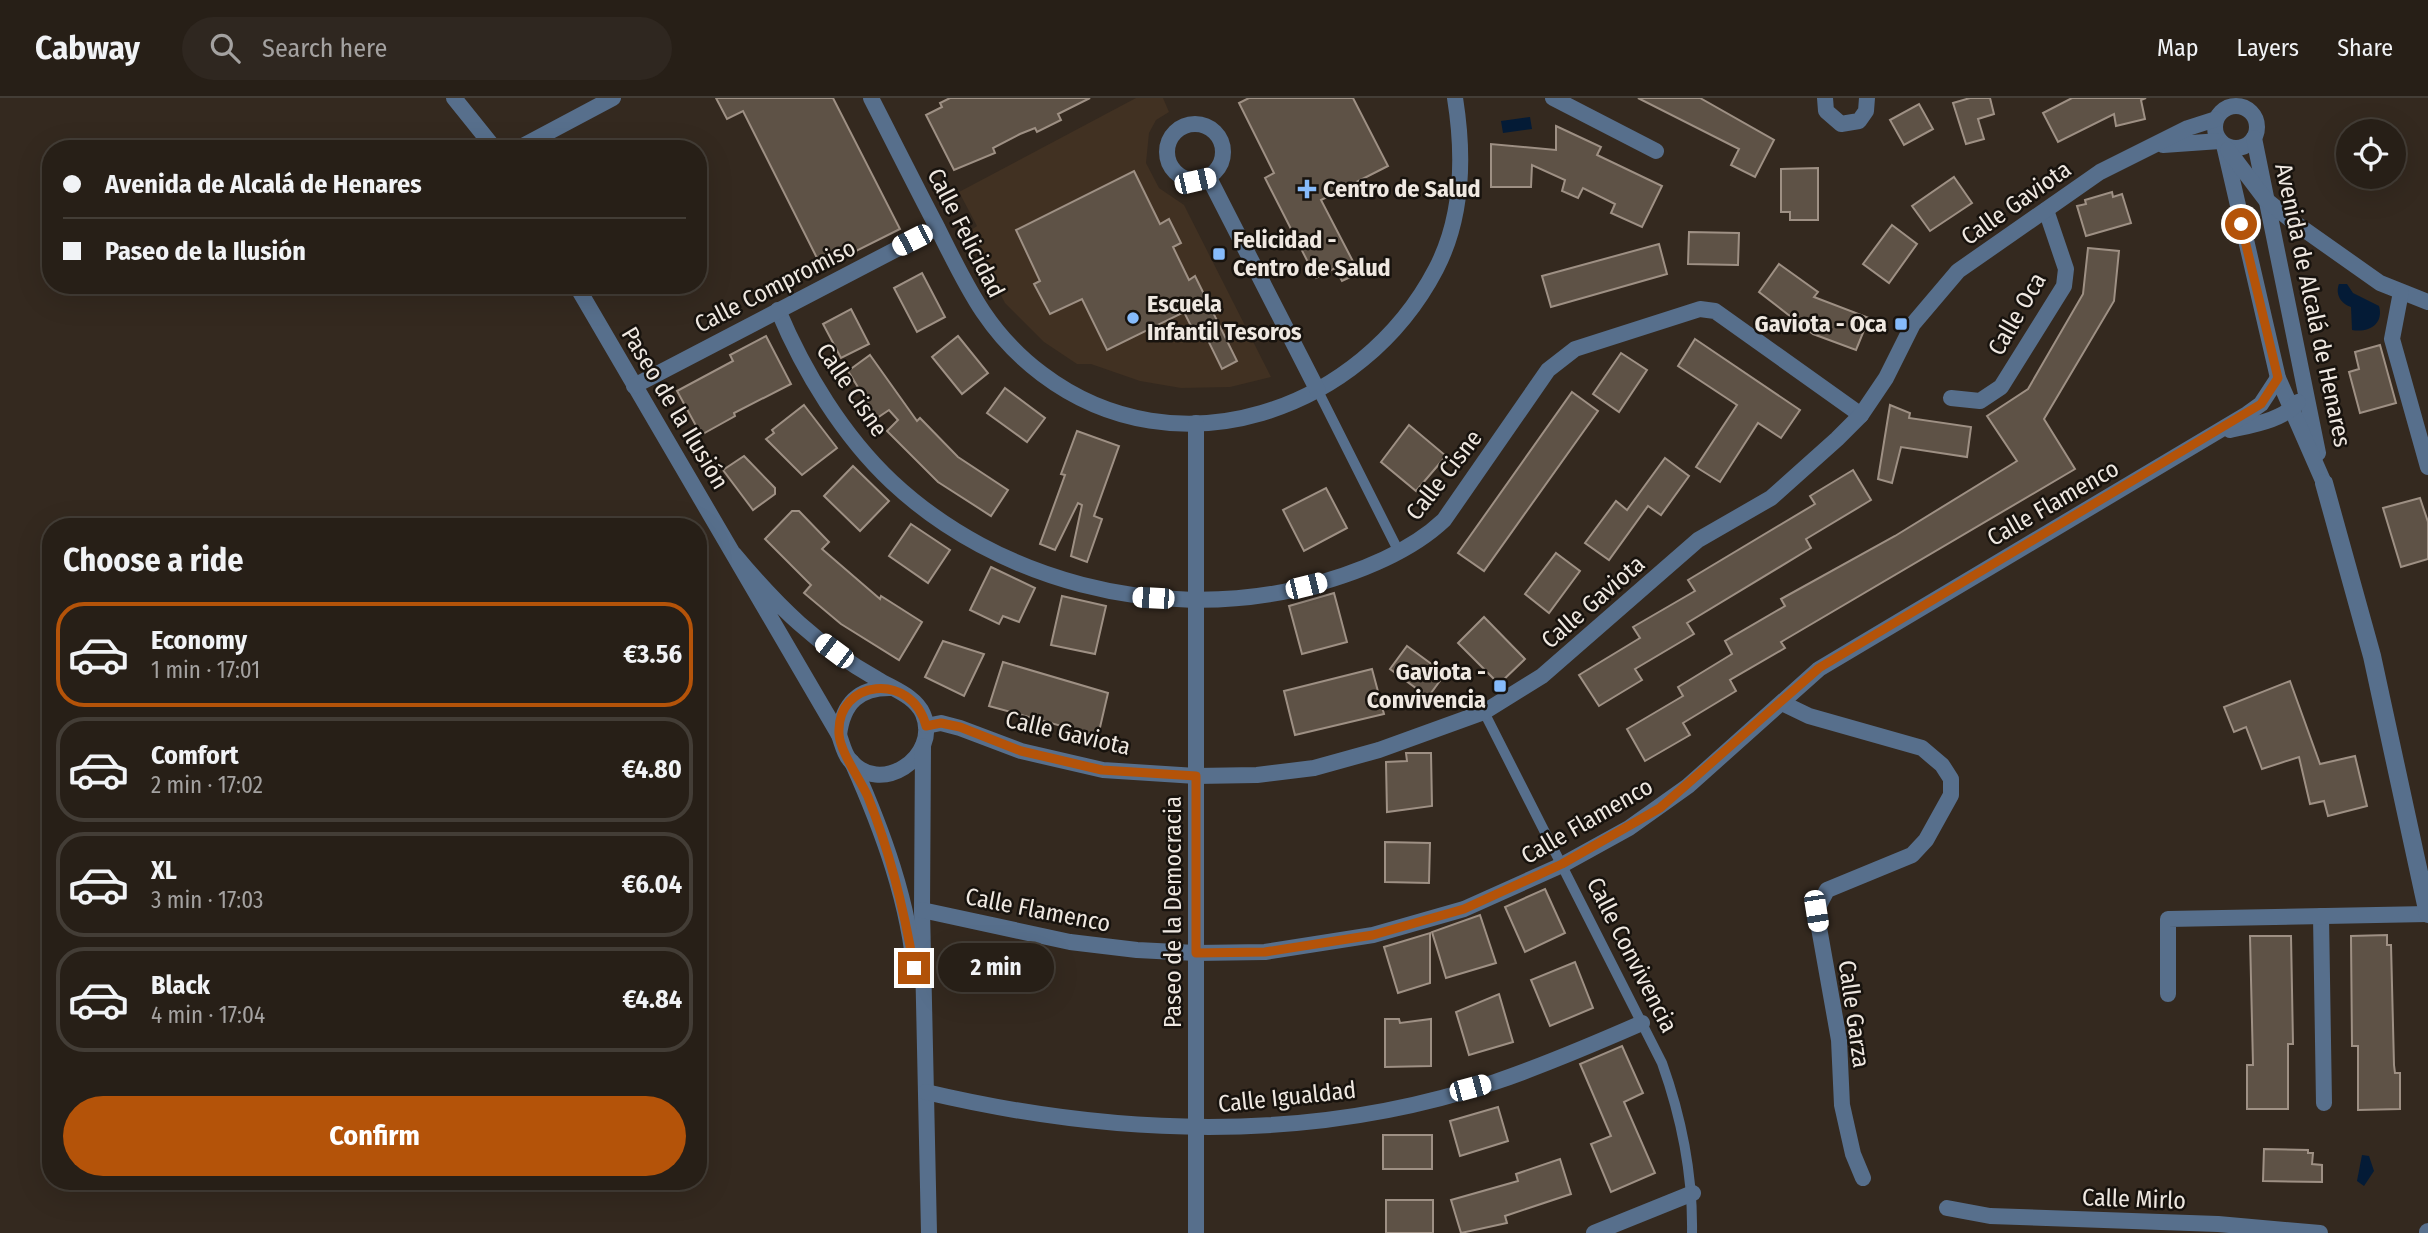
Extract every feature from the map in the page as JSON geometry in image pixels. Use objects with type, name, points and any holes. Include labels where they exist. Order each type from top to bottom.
[{"type":"street","points":[[454,98],[488,140]]},
{"type":"street","points":[[534,140],[614,98]]},
{"type":"street","name":"Calle Felicidad","points":[[872,98],[982,315],[1015,352],[1044,375],[1102,407],[1132,417],[1196,424],[1254,418],[1318,391],[1354,368],[1383,343],[1410,311],[1437,267],[1452,226],[1459,190],[1460,142],[1455,98]]},
{"type":"street","points":[[1553,98],[1656,151]]},
{"type":"street","points":[[1825,98],[1826,111],[1841,124],[1859,121],[1866,111],[1867,98]]},
{"type":"street","points":[[2222,143],[2241,148],[2254,138],[2256,122],[2246,103],[2216,111],[2214,131],[2222,143],[2265,199],[2359,270],[2401,292],[2428,302]]},
{"type":"street","name":"Calle Gaviota","points":[[926,726],[941,723],[960,727],[1021,751],[1102,770],[1196,776],[1257,775],[1314,768],[1379,750],[1484,712],[1542,676],[1698,540],[1771,498],[1861,415],[1886,378],[1913,324],[1958,271],[2100,172],[2204,121],[2216,111]]},
{"type":"street","name":"Avenida de Alcalá de Henares","points":[[2254,138],[2325,483],[2372,656],[2428,914]]},
{"type":"street","name":"Calle Gaviota","points":[[2150,146],[2222,143]]},
{"type":"street","name":"Avenida de Alcalá de Henares","points":[[2222,143],[2278,378],[2325,483]]},
{"type":"street","points":[[1209,178],[1399,552]]},
{"type":"street","name":"Calle Oca","points":[[1951,398],[1980,401],[2001,387],[2064,286],[2066,269],[2046,210]]},
{"type":"street","name":"Calle Compromiso","points":[[634,386],[937,228]]},
{"type":"street","points":[[2401,292],[2392,338],[2428,467]]},
{"type":"street","name":"Paseo de la Ilusión","points":[[581,294],[839,735],[891,841],[908,887],[922,910]]},
{"type":"street","name":"Calle Cisne","points":[[778,310],[798,351],[847,432],[892,482],[936,518],[1044,574],[1132,597],[1196,601],[1267,596],[1326,582],[1399,552],[1424,539],[1444,520],[1548,370],[1575,349],[1700,309],[1715,311],[1861,415]]},
{"type":"street","name":"Calle Flamenco","points":[[922,910],[1070,942],[1196,953],[1265,952],[1373,935],[1464,909],[1562,864],[1660,808],[1819,668],[2217,433],[2261,404],[2278,378]]},
{"type":"street","points":[[2292,410],[2305,390]]},
{"type":"street","name":"Calle Flamenco","points":[[2217,433],[2292,410]]},
{"type":"street","name":"Paseo de la Democracia","points":[[1196,424],[1196,1233]]},
{"type":"street","name":"Paseo de la Ilusión","points":[[734,554],[775,604],[795,622],[853,666],[913,700],[922,713],[926,726],[923,746],[922,910],[929,1233]]},
{"type":"street","points":[[839,735],[842,715],[850,701],[864,691],[892,688]]},
{"type":"street","name":"Calle Garza","points":[[1782,703],[1809,716],[1922,748],[1942,765],[1951,779],[1951,795],[1926,840],[1912,855],[1827,890],[1816,911],[1839,1040],[1842,1105],[1853,1154],[1863,1178]]},
{"type":"street","name":"Calle Convivencia","points":[[1484,712],[1662,1063],[1678,1107],[1693,1193],[1692,1233]]},
{"type":"street","points":[[852,762],[870,773],[893,773],[909,765],[923,746]]},
{"type":"street","name":"Paseo de la Ilusión","points":[[868,797],[895,876],[909,939],[926,1092]]},
{"type":"street","points":[[2168,994],[2168,919],[2428,914]]},
{"type":"street","points":[[2321,916],[2324,1103]]},
{"type":"street","name":"Calle Igualdad","points":[[926,1092],[1101,1123],[1196,1129],[1266,1127],[1352,1115],[1426,1100],[1492,1082],[1642,1023]]},
{"type":"street","points":[[1594,1233],[1693,1193]]},
{"type":"street","name":"Calle Mirlo","points":[[1947,1208],[1990,1216],[2218,1224],[2319,1233]]},
{"type":"shaded area","points":[[1136,98],[1163,98],[1169,112],[1156,120],[1149,133],[1146,163],[1159,188],[1184,205],[1271,377],[1230,387],[1181,388],[1140,381],[1091,364],[1077,364],[1044,342],[1005,303],[968,232],[977,226],[959,192]]},
{"type":"water","points":[[1530,117],[1532,129],[1503,133],[1501,121]]},
{"type":"water","points":[[2339,284],[2347,284],[2353,293],[2379,306],[2379,318],[2374,326],[2364,330],[2352,330],[2351,307],[2344,304],[2340,298]]},
{"type":"water","points":[[2362,1155],[2369,1156],[2374,1171],[2364,1186],[2357,1181]]},
{"type":"building","points":[[716,98],[833,98],[900,229],[822,268],[743,111],[727,119]]},
{"type":"building","points":[[950,98],[1090,98],[1058,114],[1061,120],[1037,132],[1035,128],[1020,134],[993,148],[995,153],[954,170],[926,115],[942,107],[940,103]]},
{"type":"building","name":"Centro de Salud","points":[[1249,98],[1353,98],[1388,166],[1321,200],[1359,273],[1342,281],[1335,268],[1316,278],[1265,178],[1274,173],[1239,103]]},
{"type":"building","points":[[1638,98],[1700,98],[1774,140],[1755,177],[1731,165],[1739,149]]},
{"type":"building","points":[[1970,98],[1990,98],[1994,114],[1978,119],[1984,139],[1966,144],[1953,103]]},
{"type":"building","points":[[2072,98],[2146,98],[2141,100],[2145,119],[2116,126],[2114,114],[2058,142],[2043,113]]},
{"type":"building","points":[[1919,104],[1933,129],[1904,145],[1890,120]]},
{"type":"building","points":[[1556,126],[1601,147],[1597,155],[1662,186],[1642,227],[1611,213],[1615,204],[1583,188],[1578,198],[1562,191],[1565,180],[1532,165],[1531,187],[1491,187],[1491,144],[1556,150]]},
{"type":"building","points":[[1818,168],[1818,220],[1790,220],[1790,212],[1781,212],[1781,169]]},
{"type":"building","points":[[1134,171],[1160,224],[1169,219],[1181,243],[1173,247],[1189,280],[1195,276],[1237,361],[1222,369],[1203,330],[1195,334],[1184,312],[1107,350],[1082,299],[1050,314],[1034,284],[1040,281],[1016,230]]},
{"type":"building","points":[[1954,177],[1972,203],[1930,231],[1912,206]]},
{"type":"building","points":[[2112,192],[2113,197],[2122,194],[2131,223],[2086,236],[2077,206],[2086,204],[2085,200]]},
{"type":"building","points":[[1892,225],[1917,244],[1889,283],[1863,264]]},
{"type":"building","points":[[1689,232],[1739,233],[1738,265],[1688,264]]},
{"type":"building","points":[[1659,244],[1667,274],[1551,307],[1542,276]]},
{"type":"building","points":[[2088,248],[2119,251],[2114,301],[2044,419],[2075,469],[1781,642],[1785,648],[1730,680],[1736,691],[1683,723],[1690,735],[1645,761],[1627,729],[1683,696],[1678,687],[1732,654],[1725,641],[1785,606],[1781,599],[1895,536],[2017,461],[1987,416],[2028,389],[2083,294]]},
{"type":"building","points":[[1779,264],[1818,292],[1814,297],[1869,318],[1856,350],[1813,334],[1759,292]]},
{"type":"building","points":[[922,273],[945,317],[917,332],[894,288]]},
{"type":"building","points":[[851,309],[869,344],[841,358],[823,324]]},
{"type":"building","points":[[766,336],[791,384],[734,413],[735,416],[701,435],[677,391],[733,361],[730,355]]},
{"type":"building","points":[[958,336],[988,373],[962,394],[932,357]]},
{"type":"building","points":[[1695,339],[1800,410],[1781,438],[1758,423],[1720,482],[1696,467],[1737,405],[1678,366]]},
{"type":"building","points":[[2380,345],[2396,403],[2360,413],[2349,372],[2359,369],[2355,352]]},
{"type":"building","points":[[1621,353],[1647,370],[1619,412],[1593,394]]},
{"type":"building","points":[[870,355],[917,421],[920,418],[958,457],[1008,490],[991,516],[938,482],[887,431],[898,420],[889,410],[877,418],[848,371]]},
{"type":"building","points":[[1005,388],[1045,418],[1027,442],[987,413]]},
{"type":"building","points":[[1572,392],[1598,411],[1484,571],[1458,553]]},
{"type":"building","points":[[804,405],[837,448],[802,475],[766,439],[774,433],[772,430]]},
{"type":"building","points":[[1890,405],[1910,413],[1909,418],[1971,427],[1967,457],[1901,447],[1892,483],[1878,479]]},
{"type":"building","points":[[1409,425],[1446,456],[1416,491],[1381,462]]},
{"type":"building","points":[[1077,431],[1119,446],[1094,516],[1102,519],[1087,562],[1071,556],[1082,505],[1078,503],[1055,550],[1040,544],[1065,475],[1061,474]]},
{"type":"building","points":[[744,456],[775,488],[775,494],[753,510],[723,470]]},
{"type":"building","points":[[1665,458],[1689,476],[1661,515],[1648,506],[1609,560],[1585,543],[1616,501],[1627,510]]},
{"type":"building","points":[[853,466],[889,501],[860,531],[824,496]]},
{"type":"building","points":[[1853,470],[1871,500],[1806,539],[1811,548],[1687,623],[1694,634],[1635,669],[1642,680],[1599,706],[1579,675],[1640,638],[1633,627],[1695,591],[1688,580],[1815,504],[1810,496]]},
{"type":"building","points":[[1326,488],[1347,528],[1304,551],[1283,510]]},
{"type":"building","points":[[2420,498],[2428,522],[2428,559],[2401,567],[2383,508]]},
{"type":"building","points":[[792,511],[799,511],[829,542],[822,549],[880,599],[881,596],[922,622],[899,660],[841,624],[804,593],[811,585],[765,539]]},
{"type":"building","points":[[911,524],[950,550],[928,583],[889,556]]},
{"type":"building","points":[[1556,553],[1580,571],[1549,613],[1525,594]]},
{"type":"building","points":[[991,567],[1035,588],[1019,622],[1003,616],[999,624],[970,610]]},
{"type":"building","points":[[1334,593],[1347,642],[1302,654],[1289,606]]},
{"type":"building","points":[[1062,596],[1106,606],[1095,654],[1051,645]]},
{"type":"building","points":[[1484,617],[1525,659],[1499,684],[1458,643]]},
{"type":"building","points":[[943,641],[984,654],[964,696],[925,677]]},
{"type":"building","points":[[1407,646],[1445,674],[1428,697],[1390,669]]},
{"type":"building","points":[[1003,662],[1108,693],[1098,736],[989,706]]},
{"type":"building","points":[[1372,669],[1384,714],[1295,735],[1284,691]]},
{"type":"building","points":[[2290,681],[2320,764],[2355,756],[2367,806],[2328,816],[2324,801],[2310,804],[2299,757],[2262,769],[2246,727],[2234,732],[2224,707]]},
{"type":"building","points":[[1406,753],[1431,753],[1432,806],[1387,812],[1386,762],[1407,761]]},
{"type":"building","points":[[1385,842],[1430,843],[1429,883],[1385,882]]},
{"type":"building","points":[[1545,889],[1565,933],[1525,952],[1505,907]]},
{"type":"building","points":[[1480,915],[1496,963],[1446,978],[1432,932]]},
{"type":"building","points":[[1430,933],[1430,983],[1398,993],[1384,947]]},
{"type":"building","points":[[2387,935],[2387,945],[2391,945],[2394,1065],[2395,1073],[2400,1073],[2400,1109],[2358,1110],[2358,1046],[2352,1046],[2351,936]]},
{"type":"building","points":[[2250,936],[2291,936],[2293,1044],[2288,1044],[2288,1109],[2247,1109],[2247,1065],[2253,1065]]},
{"type":"building","points":[[1575,962],[1593,1008],[1550,1026],[1531,980]]},
{"type":"building","points":[[1499,994],[1513,1042],[1469,1055],[1456,1012]]},
{"type":"building","points":[[1385,1019],[1399,1019],[1400,1023],[1431,1019],[1431,1066],[1385,1067]]},
{"type":"building","points":[[1622,1046],[1643,1093],[1624,1102],[1655,1173],[1611,1192],[1591,1144],[1611,1136],[1580,1064]]},
{"type":"building","points":[[1498,1107],[1508,1141],[1460,1156],[1450,1121]]},
{"type":"building","points":[[1383,1135],[1432,1135],[1432,1169],[1383,1169]]},
{"type":"building","points":[[2264,1149],[2308,1150],[2308,1153],[2313,1153],[2312,1164],[2322,1165],[2322,1182],[2263,1181]]},
{"type":"building","points":[[1560,1159],[1571,1194],[1505,1216],[1507,1223],[1461,1233],[1451,1200],[1518,1181],[1516,1174]]},
{"type":"building","points":[[1386,1200],[1433,1200],[1433,1233],[1386,1233]]},
{"type":"place","name":"Centro de Salud","points":[[1307,189]]},
{"type":"place","name":"Felicidad - Centro de Salud","points":[[1219,254]]},
{"type":"place","name":"Escuela Infantil Tesoros","points":[[1133,318]]},
{"type":"place","name":"Gaviota - Oca","points":[[1901,324]]},
{"type":"place","name":"Gaviota - Convivencia","points":[[1500,686]]},
{"type":"route","points":[[914,968],[895,876],[868,797],[839,735],[842,715],[850,701],[864,691],[892,688],[913,700],[922,713],[926,726],[941,723],[960,727],[1021,751],[1102,770],[1196,776],[1196,953],[1265,952],[1373,935],[1464,909],[1562,864],[1629,828],[1688,786],[1819,668],[2217,433],[2261,404],[2278,378],[2241,224]]}]
